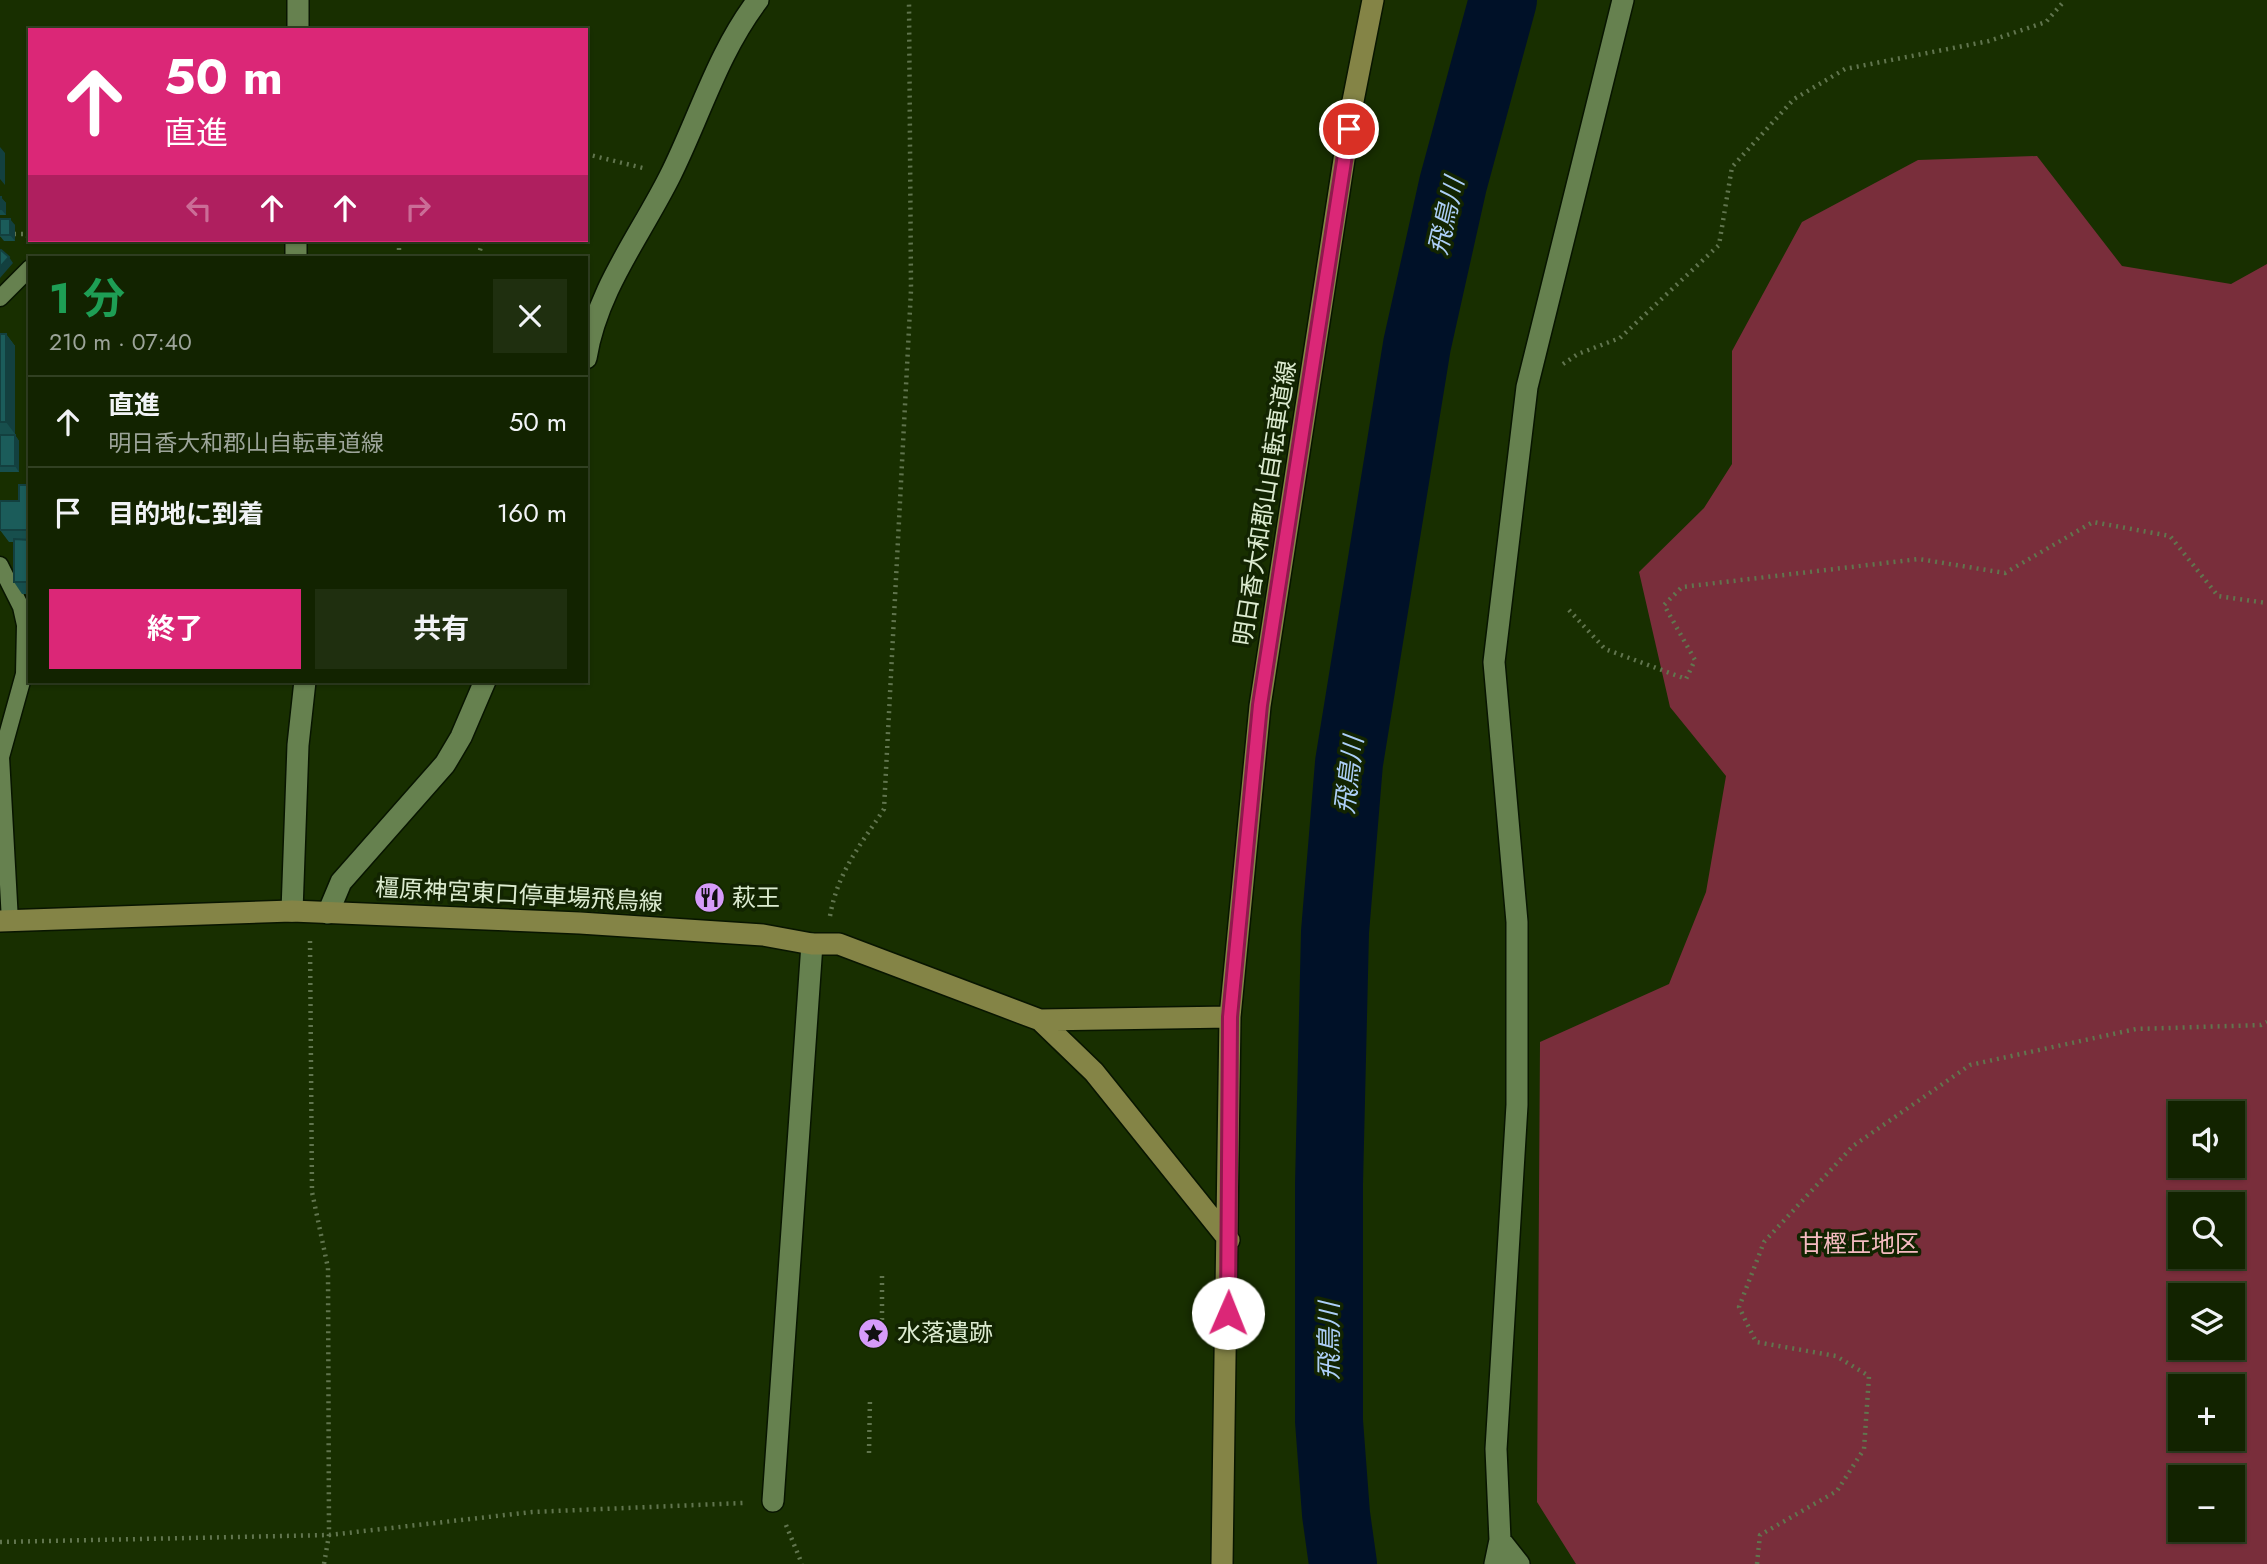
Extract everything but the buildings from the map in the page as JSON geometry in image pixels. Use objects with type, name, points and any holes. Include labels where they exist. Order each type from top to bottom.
[{"type":"main road","name":"明日香大和郡山自転車道線","points":[[1230,1017],[1260,705],[1351,115],[1373,0]]},
{"type":"main road","name":"橿原神宮東口停車場飛鳥線","points":[[5,921],[311,912],[763,935],[818,944],[839,944],[1040,1020],[1230,1017]]},
{"type":"main road","points":[[1222,1564],[1229,1240],[1230,1017]]},
{"type":"main road","points":[[1040,1020],[1094,1072],[1229,1240]]},
{"type":"street","points":[[298,0],[298,28]]},
{"type":"street","points":[[588,346],[591,329],[614,276],[671,175],[702,98],[728,45],[758,0]]},
{"type":"street","points":[[1495,1564],[1500,1540],[1496,1449],[1517,1105],[1517,922],[1494,662],[1527,387],[1623,0]]},
{"type":"street","points":[[305,683],[298,746],[311,912]]},
{"type":"street","points":[[311,912],[341,882],[445,764],[461,737],[484,683]]},
{"type":"street","points":[[773,1501],[818,944]]},
{"type":"street","points":[[1500,1540],[1519,1564]]},
{"type":"lane","points":[[0,298],[28,270]]},
{"type":"lane","points":[[0,565],[21,607],[25,625],[24,674],[1,757],[5,921]]},
{"type":"path","points":[[818,944],[834,893],[849,858],[884,809],[911,290],[909,0]]},
{"type":"path","points":[[1527,387],[1578,354],[1620,338],[1719,245],[1732,167],[1794,99],[1845,69],[1990,41],[2046,22],[2065,0]]},
{"type":"path","points":[[588,155],[671,175]]},
{"type":"path","points":[[0,234],[26,234],[28,236]]},
{"type":"path","points":[[1569,610],[1605,649],[1686,679],[1695,660],[1664,604],[1682,587],[1919,559],[2005,573],[2093,522],[2170,536],[2218,596],[2267,603]]},
{"type":"path","points":[[311,912],[312,1192],[328,1268],[329,1535],[324,1564]]},
{"type":"path","points":[[1756,1564],[1760,1535],[1837,1491],[1864,1449],[1869,1376],[1836,1356],[1756,1342],[1739,1307],[1764,1242],[1853,1146],[1970,1065],[2136,1029],[2261,1025],[2267,1022]]},
{"type":"path","points":[[882,1326],[883,1271]]},
{"type":"path","points":[[869,1453],[870,1398]]},
{"type":"path","points":[[0,1542],[329,1535],[532,1512],[773,1501],[793,1537],[802,1564]]},
{"type":"green space","name":"甘樫丘地区","points":[[2037,156],[2122,266],[2231,284],[2267,264],[2267,1564],[1576,1564],[1537,1502],[1540,1042],[1669,984],[1706,892],[1726,776],[1670,707],[1639,572],[1704,508],[1732,464],[1732,351],[1802,222],[1918,160]]},
{"type":"waterway","name":"飛鳥川","points":[[1343,1564],[1329,1421],[1329,1184],[1335,932],[1349,763],[1417,345],[1453,184],[1503,0]]},
{"type":"place","name":"萩王","points":[[709,898]]},
{"type":"place","name":"水落遺跡","points":[[874,1333]]},
{"type":"route","points":[[1228,1313],[1230,1017],[1260,705],[1349,129]]}]
